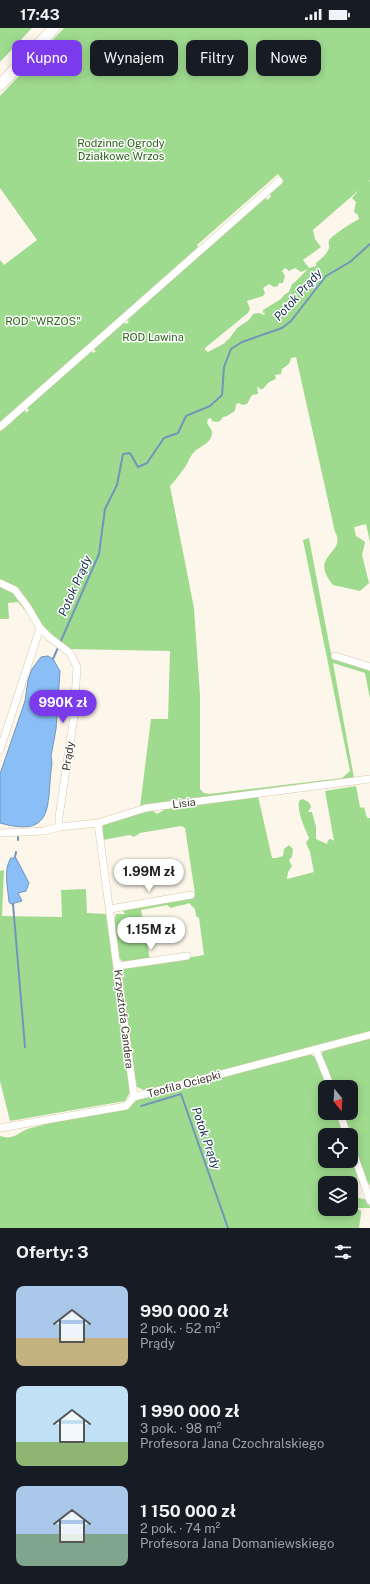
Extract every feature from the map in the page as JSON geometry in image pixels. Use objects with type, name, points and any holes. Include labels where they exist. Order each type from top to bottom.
[{"type":"main road","points":[[0,84],[54,28]]},
{"type":"street","points":[[0,427],[279,181]]},
{"type":"street","name":"Prądy","points":[[0,583],[15,590],[27,606],[40,628],[70,653],[77,667],[74,716],[58,817],[59,827]]},
{"type":"street","points":[[0,750],[40,628]]},
{"type":"street","points":[[335,656],[370,667]]},
{"type":"street","name":"Lisia","points":[[0,833],[29,832],[98,823],[146,808],[370,779]]},
{"type":"street","name":"Krzysztofa Candera","points":[[98,823],[118,966],[134,1097]]},
{"type":"street","points":[[110,909],[191,895]]},
{"type":"street","points":[[118,966],[187,956]]},
{"type":"street","name":"Teofila Ociepki","points":[[0,1128],[126,1106],[134,1097],[370,1035]]},
{"type":"street","points":[[316,1050],[328,1080]]},
{"type":"street","points":[[358,1166],[370,1201]]},
{"type":"green space","points":[[0,28],[32,28],[21,40],[12,40],[12,49],[0,62]]},
{"type":"green space","points":[[64,28],[370,28],[370,542],[366,524],[354,527],[356,536],[365,543],[362,555],[369,583],[360,591],[333,585],[327,577],[324,568],[327,558],[335,548],[338,541],[296,357],[291,358],[289,364],[282,369],[281,374],[275,375],[276,379],[269,382],[263,389],[260,389],[257,386],[258,394],[252,395],[247,404],[243,405],[238,403],[235,411],[223,417],[220,421],[216,422],[212,421],[211,418],[208,419],[207,423],[212,433],[210,440],[193,453],[185,468],[170,486],[194,608],[200,695],[200,789],[204,793],[209,794],[342,778],[350,771],[303,540],[309,538],[332,659],[370,670],[370,699],[365,673],[333,663],[354,778],[151,806],[145,804],[140,807],[151,719],[168,719],[170,651],[67,649],[55,640],[45,637],[37,618],[33,620],[18,602],[8,603],[9,619],[0,619],[0,585],[10,589],[25,607],[27,604],[16,590],[5,584],[4,581],[0,581],[0,430],[23,410],[25,410],[26,413],[29,410],[26,407],[91,350],[93,353],[96,351],[93,349],[123,322],[126,324],[129,322],[126,319],[263,196],[265,196],[267,200],[271,197],[269,192],[283,180],[278,174],[0,423],[0,260],[4,265],[37,240],[0,188],[0,96],[19,76],[82,76],[82,40],[53,40]],"holes":[[[359,190],[352,198],[356,202],[354,212],[358,215],[359,219],[330,239],[327,252],[316,263],[316,266],[309,268],[303,260],[321,247],[315,239],[313,230]],[[285,268],[289,271],[295,268],[301,272],[308,269],[292,284],[289,292],[281,299],[263,310],[263,313],[265,313],[264,315],[259,313],[253,314],[249,320],[237,328],[225,343],[208,352],[205,350],[205,348],[248,313],[250,309],[247,301],[263,296],[265,293],[263,288],[269,284],[274,287],[278,286],[279,283],[283,283],[285,276],[282,271]]]},
{"type":"green space","points":[[356,786],[360,807],[364,807],[367,818],[370,818],[370,1031],[146,1091],[137,1087],[120,969],[204,955],[199,918],[196,916],[195,909],[189,903],[171,908],[167,905],[141,910],[150,960],[123,962],[119,958],[114,922],[116,914],[125,914],[123,911],[141,906],[191,897],[195,894],[185,828],[181,826],[140,833],[134,837],[130,835],[103,840],[102,829],[104,824],[152,810],[157,814],[167,808],[258,796],[272,858],[283,856],[284,849],[289,845],[293,849],[292,857],[289,860],[292,866],[288,872],[287,879],[314,872],[310,852],[306,843],[309,838],[300,815],[299,801],[302,799],[310,804],[311,807],[308,812],[312,812],[316,827],[316,839],[327,844],[328,840],[331,839],[334,841],[325,791]]},
{"type":"green space","points":[[4,870],[2,916],[62,917],[61,890],[86,889],[87,913],[106,914],[130,1092],[125,1101],[10,1121],[0,1081],[0,871]]},
{"type":"green space","points":[[370,1036],[370,1185],[364,1178],[358,1160],[358,1128],[347,1128],[344,1120],[358,1120],[358,1080],[330,1080],[321,1054],[326,1049]]},
{"type":"green space","points":[[307,1054],[312,1055],[322,1067],[327,1080],[318,1080],[318,1120],[340,1120],[343,1128],[318,1128],[318,1168],[356,1168],[357,1174],[357,1176],[318,1176],[318,1216],[358,1216],[358,1209],[361,1211],[359,1228],[0,1228],[0,1136],[10,1137],[27,1129],[130,1105],[138,1099]]},
{"type":"green space","points":[[358,1198],[368,1200],[370,1208],[358,1208]]},
{"type":"water","points":[[48,656],[53,659],[60,671],[56,729],[51,756],[52,763],[48,803],[45,814],[40,821],[31,826],[18,827],[0,823],[0,774],[25,701],[28,680],[32,669],[41,657]]},
{"type":"water","points":[[11,858],[16,858],[29,883],[26,891],[18,893],[22,901],[11,904],[9,902],[7,885],[7,868]]},
{"type":"waterway","name":"Potok Prądy","points":[[53,659],[99,554],[105,509],[117,485],[123,454],[130,453],[138,467],[147,463],[164,438],[178,433],[186,416],[210,406],[222,395],[224,367],[231,349],[242,342],[282,328],[291,321],[326,276],[350,262],[370,244]]},
{"type":"waterway","points":[[15,857],[16,852]]},
{"type":"waterway","name":"Potok Prądy","points":[[13,904],[25,1047]]},
{"type":"waterway","name":"Potok Prądy","points":[[141,1106],[181,1094],[228,1228]]},
{"type":"park label","name":"Rodzinne Ogrody Działkowe Wrzos","points":[[121,149]]},
{"type":"park label","name":"ROD \"WRZOS\"","points":[[43,321]]},
{"type":"park label","name":"ROD Lawina","points":[[153,337]]}]
